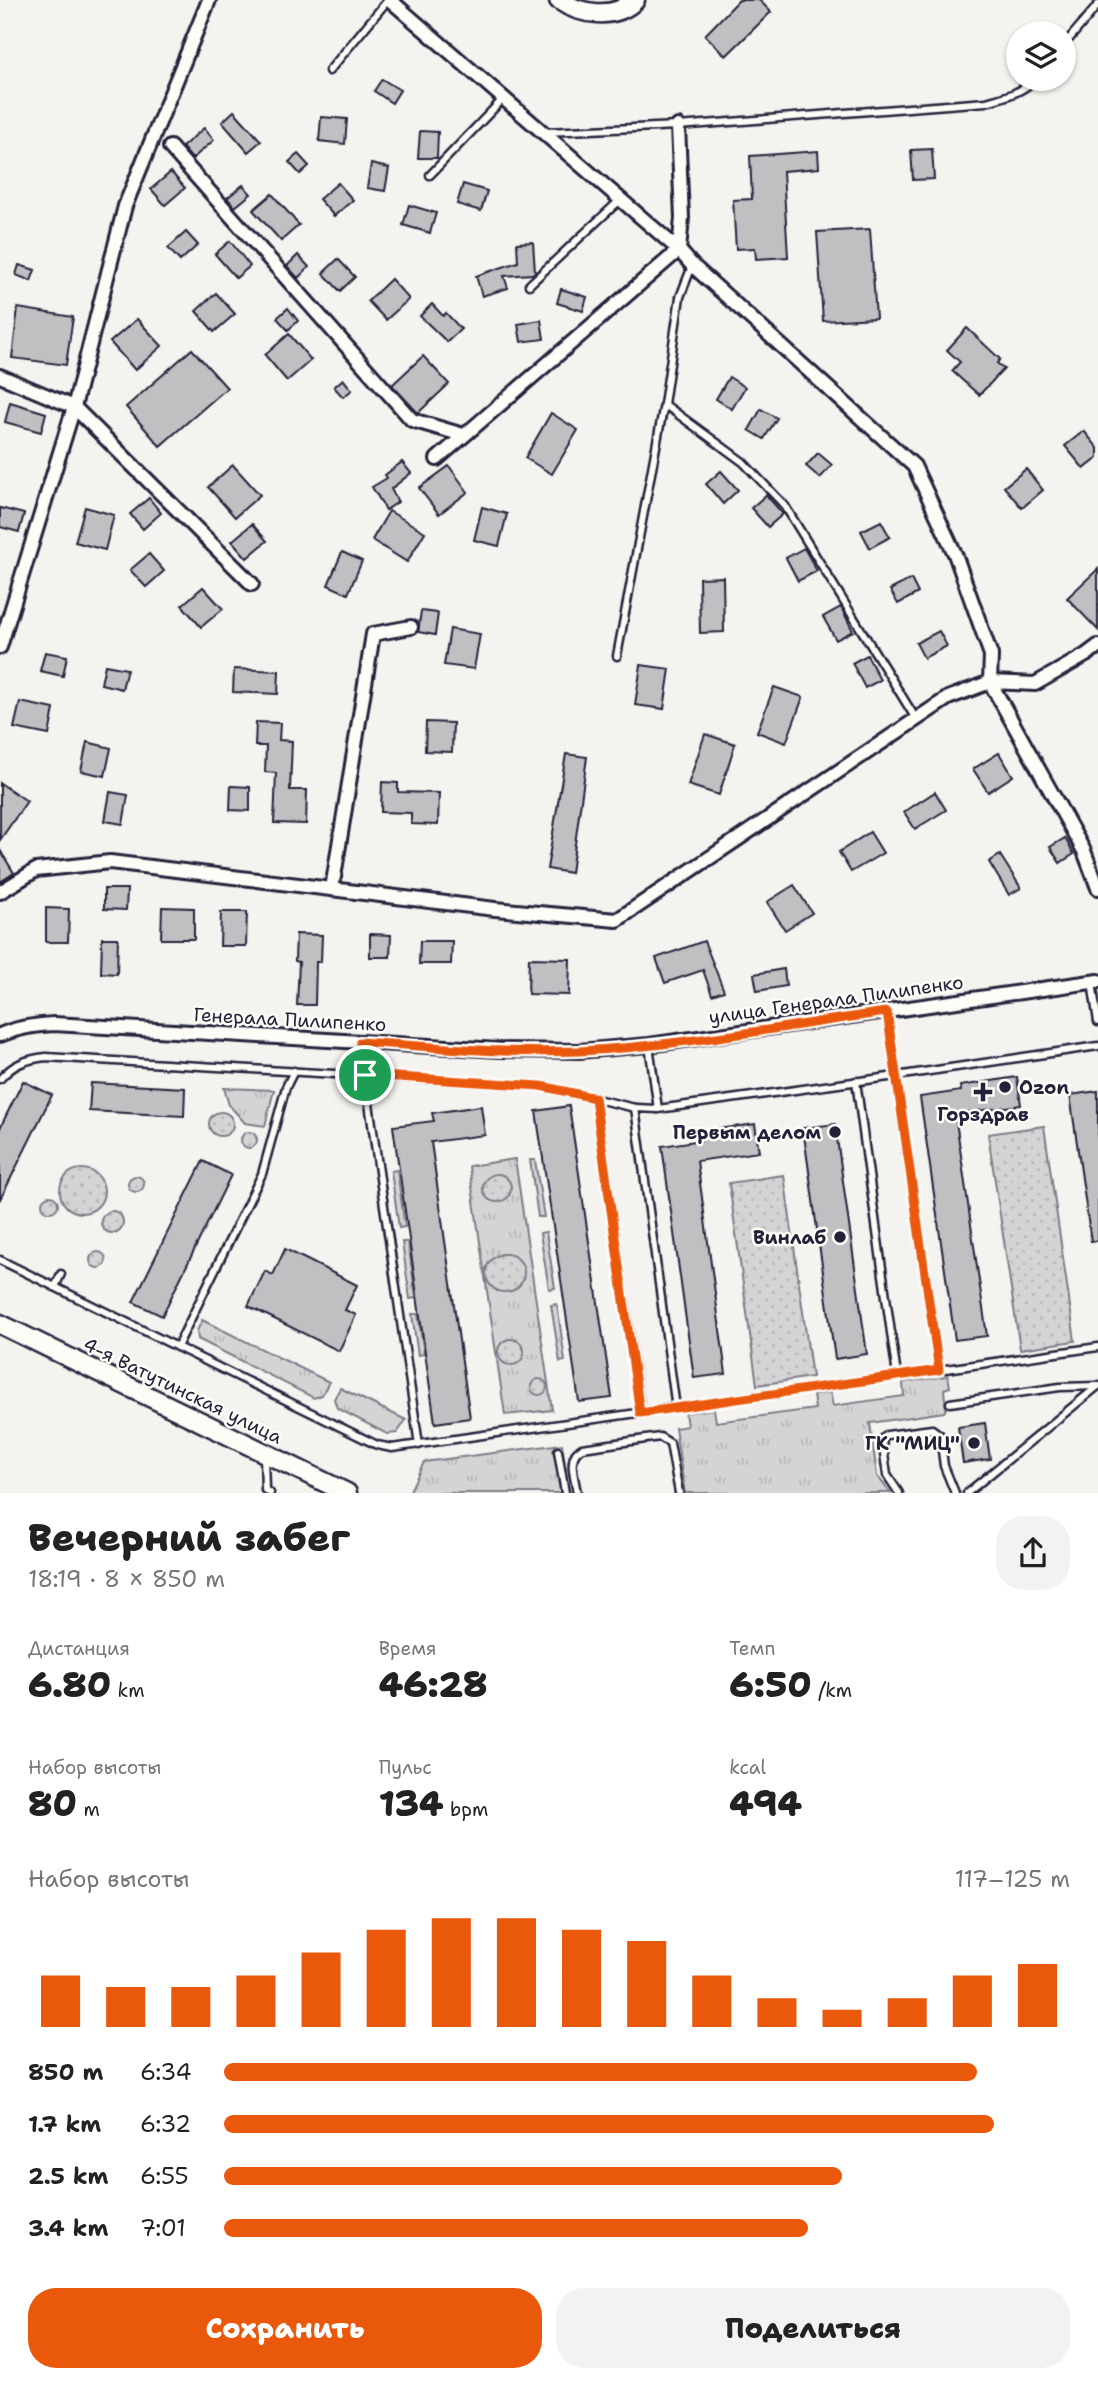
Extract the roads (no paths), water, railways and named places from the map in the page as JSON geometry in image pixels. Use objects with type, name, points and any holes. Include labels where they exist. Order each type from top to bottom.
[{"type":"street","points":[[0,647],[74,407],[125,206],[209,0]]},
{"type":"street","points":[[389,0],[679,250],[692,265],[914,466],[955,554],[991,655],[990,682],[1084,851],[1098,888]]},
{"type":"street","points":[[559,0],[567,6],[597,13],[619,10],[635,0]]},
{"type":"street","points":[[437,459],[679,250],[682,218],[678,126]]},
{"type":"street","points":[[170,147],[412,420],[463,435]]},
{"type":"street","points":[[0,376],[74,407],[252,584]]},
{"type":"street","points":[[332,889],[373,634],[411,626]]},
{"type":"street","points":[[0,892],[36,870],[110,862],[495,909],[617,920],[947,698],[990,682],[1035,684],[1098,646]]},
{"type":"street","name":"улица Генерала Пилипенко","points":[[579,1051],[649,1045],[1095,982]]},
{"type":"street","name":"Генерала Пилипенко","points":[[0,1035],[14,1029],[54,1024],[499,1050],[579,1051]]},
{"type":"street","name":"4-я Ватутинская улица","points":[[0,1324],[264,1452],[338,1491]]},
{"type":"lane","points":[[330,71],[389,0]]},
{"type":"lane","points":[[1076,31],[1098,5]]},
{"type":"lane","points":[[541,132],[678,126],[986,102],[1019,91]]},
{"type":"lane","points":[[430,175],[503,99]]},
{"type":"lane","points":[[529,285],[620,201]]},
{"type":"lane","points":[[617,656],[664,404],[680,297],[692,265]]},
{"type":"lane","points":[[664,404],[743,462],[785,506],[916,719]]},
{"type":"lane","points":[[1095,982],[1098,1022]]},
{"type":"lane","points":[[887,1012],[939,1370]]},
{"type":"lane","points":[[360,1042],[418,1445]]},
{"type":"lane","points":[[649,1045],[658,1109]]},
{"type":"lane","points":[[0,1079],[16,1064],[30,1058],[47,1057],[541,1086],[635,1108],[658,1109],[1098,1046]]},
{"type":"lane","points":[[177,1347],[262,1174],[286,1087],[295,1071]]},
{"type":"lane","points":[[856,1081],[897,1376]]},
{"type":"lane","points":[[595,1098],[640,1413]]},
{"type":"lane","points":[[635,1108],[676,1408]]},
{"type":"lane","points":[[0,1260],[377,1445],[392,1448],[1098,1347]]},
{"type":"lane","points":[[55,1287],[61,1274]]},
{"type":"lane","points":[[950,1403],[1060,1387],[1098,1386],[967,1493]]},
{"type":"lane","points":[[899,1493],[887,1475],[882,1440],[887,1435],[932,1429],[940,1435],[944,1466],[955,1493]]},
{"type":"lane","points":[[577,1493],[573,1458],[577,1451],[582,1448],[660,1437],[668,1440],[672,1449],[678,1493]]},
{"type":"lane","points":[[558,1451],[565,1493]]},
{"type":"lane","points":[[264,1452],[265,1490],[270,1493]]},
{"type":"place","name":"Ozon","points":[[1005,1087]]},
{"type":"place","name":"Горздрав","points":[[983,1092]]},
{"type":"place","name":"Первым делом","points":[[835,1132]]},
{"type":"place","name":"Винлаб","points":[[840,1237]]},
{"type":"place","name":"ГК \"МИЦ\"","points":[[974,1443]]}]
